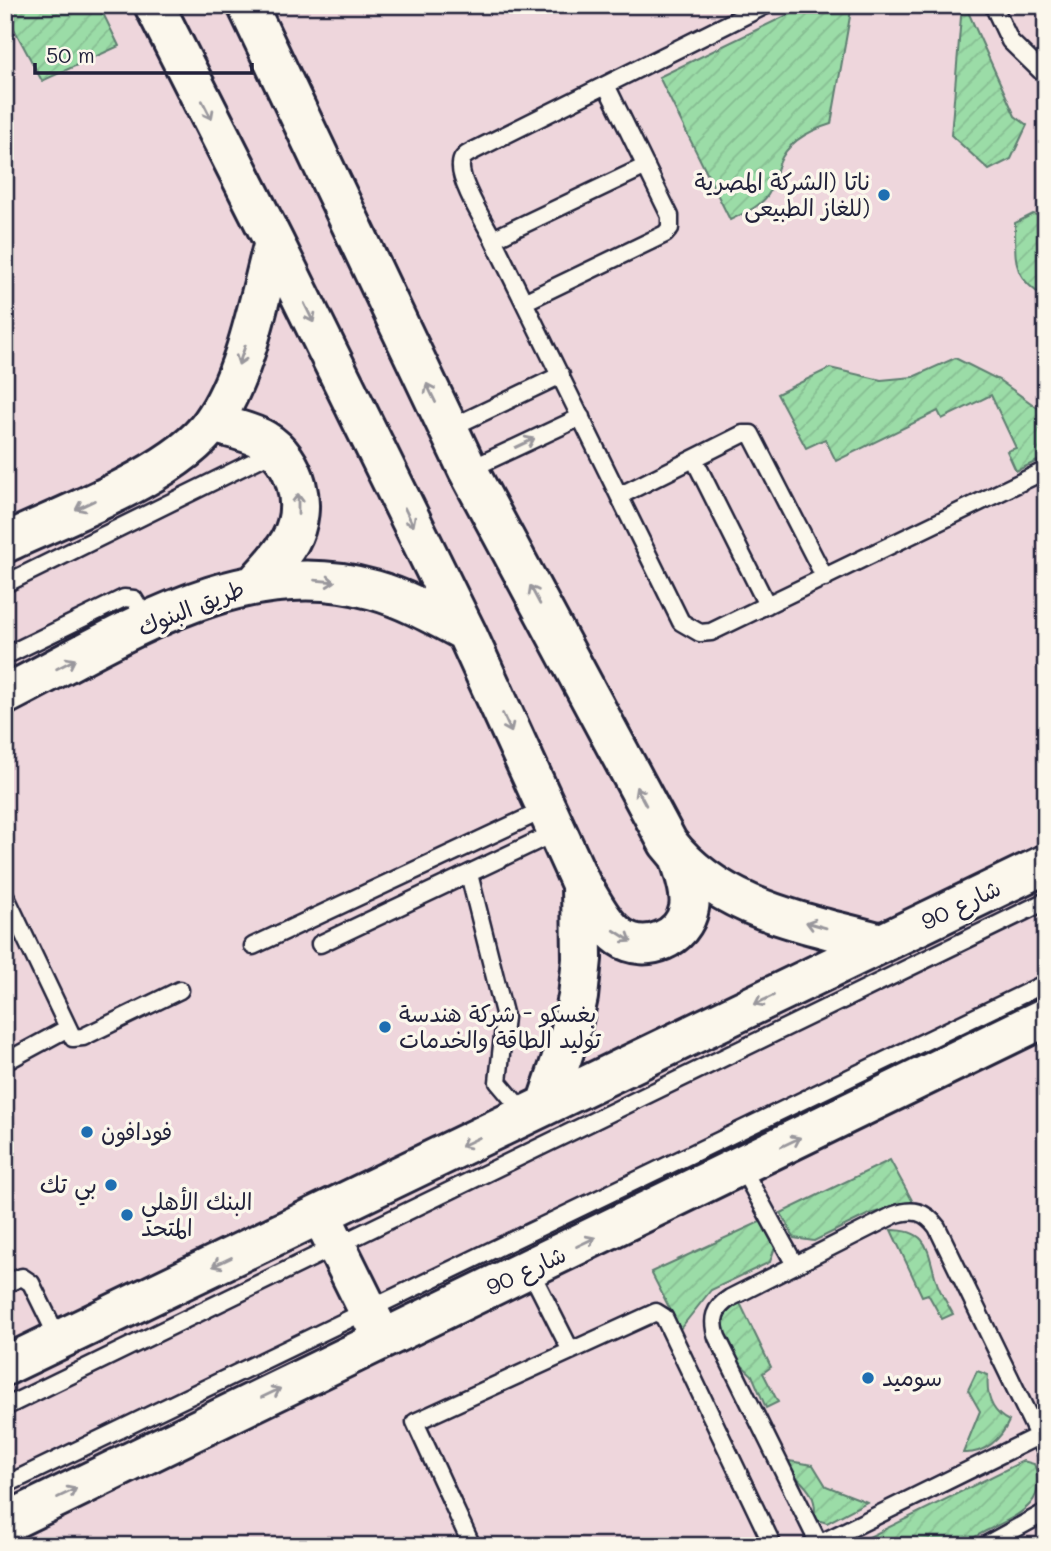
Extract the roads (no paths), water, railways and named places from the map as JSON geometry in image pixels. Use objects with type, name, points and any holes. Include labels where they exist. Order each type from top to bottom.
[{"type":"street","points":[[154,5],[466,632],[581,884],[620,937],[637,944],[655,944],[671,936],[683,923],[689,907],[680,859]]},
{"type":"street","points":[[247,5],[468,470],[657,825],[680,859],[715,888],[736,900],[881,943]]},
{"type":"street","points":[[5,543],[170,461],[196,441],[212,423],[235,375],[249,335],[274,242]]},
{"type":"street","points":[[212,423],[262,440],[277,450],[286,460],[297,485],[299,513],[292,539],[277,561],[256,583]]},
{"type":"street","name":"طريق البنوك","points":[[5,695],[148,622],[200,600],[256,583],[304,579],[373,589],[407,601],[466,632]]},
{"type":"street","name":"شارع 90","points":[[5,1366],[59,1340],[328,1231],[536,1110],[1046,864]]},
{"type":"street","points":[[536,1110],[570,1034],[578,997],[583,947],[581,884]]},
{"type":"street","name":"شارع 90","points":[[5,1524],[375,1324],[530,1270],[1046,1017]]},
{"type":"street","points":[[328,1231],[375,1324]]},
{"type":"lane","points":[[766,5],[463,157],[462,174],[681,622],[690,629],[711,632],[1046,470]]},
{"type":"lane","points":[[993,5],[1010,41],[1046,76]]},
{"type":"lane","points":[[524,302],[665,234],[670,228],[670,216],[606,85]]},
{"type":"lane","points":[[493,239],[646,166]]},
{"type":"lane","points":[[449,429],[561,375]]},
{"type":"lane","points":[[468,470],[582,417]]},
{"type":"lane","points":[[619,496],[743,434],[751,434],[825,578]]},
{"type":"lane","points":[[5,584],[277,450]]},
{"type":"lane","points":[[694,459],[766,606]]},
{"type":"lane","points":[[5,656],[124,598],[134,599],[148,622]]},
{"type":"lane","points":[[320,944],[469,874],[551,820]]},
{"type":"lane","points":[[253,946],[551,820]]},
{"type":"lane","points":[[469,874],[505,1017],[498,1082],[536,1110]]},
{"type":"lane","points":[[5,895],[73,1038],[79,1039],[180,990]]},
{"type":"lane","points":[[5,1406],[328,1231],[1046,901]]},
{"type":"lane","points":[[5,1485],[375,1324],[1046,983]]},
{"type":"lane","points":[[5,1062],[68,1028]]},
{"type":"lane","points":[[741,1166],[794,1263]]},
{"type":"lane","points":[[1038,1436],[819,1545],[713,1325],[719,1305],[794,1263],[906,1210],[929,1217],[1046,1452]]},
{"type":"lane","points":[[530,1270],[570,1351]]},
{"type":"lane","points":[[5,1284],[22,1277],[31,1283],[59,1340]]},
{"type":"lane","points":[[472,1546],[415,1422],[652,1313],[662,1314],[773,1546]]},
{"type":"lane","points":[[984,1546],[1046,1512]]},
{"type":"place","name":"ناتا (الشركة المصرية للغاز الطبيعى)","points":[[884,195]]},
{"type":"place","name":"بغسكو - شركة هندسة توليد الطاقة والخدمات","points":[[385,1027]]},
{"type":"place","name":"فودافون","points":[[87,1132]]},
{"type":"place","name":"بي تك","points":[[111,1185]]},
{"type":"place","name":"البنك الأهلي المتحد","points":[[127,1215]]},
{"type":"place","name":"سوميد","points":[[868,1378]]}]
